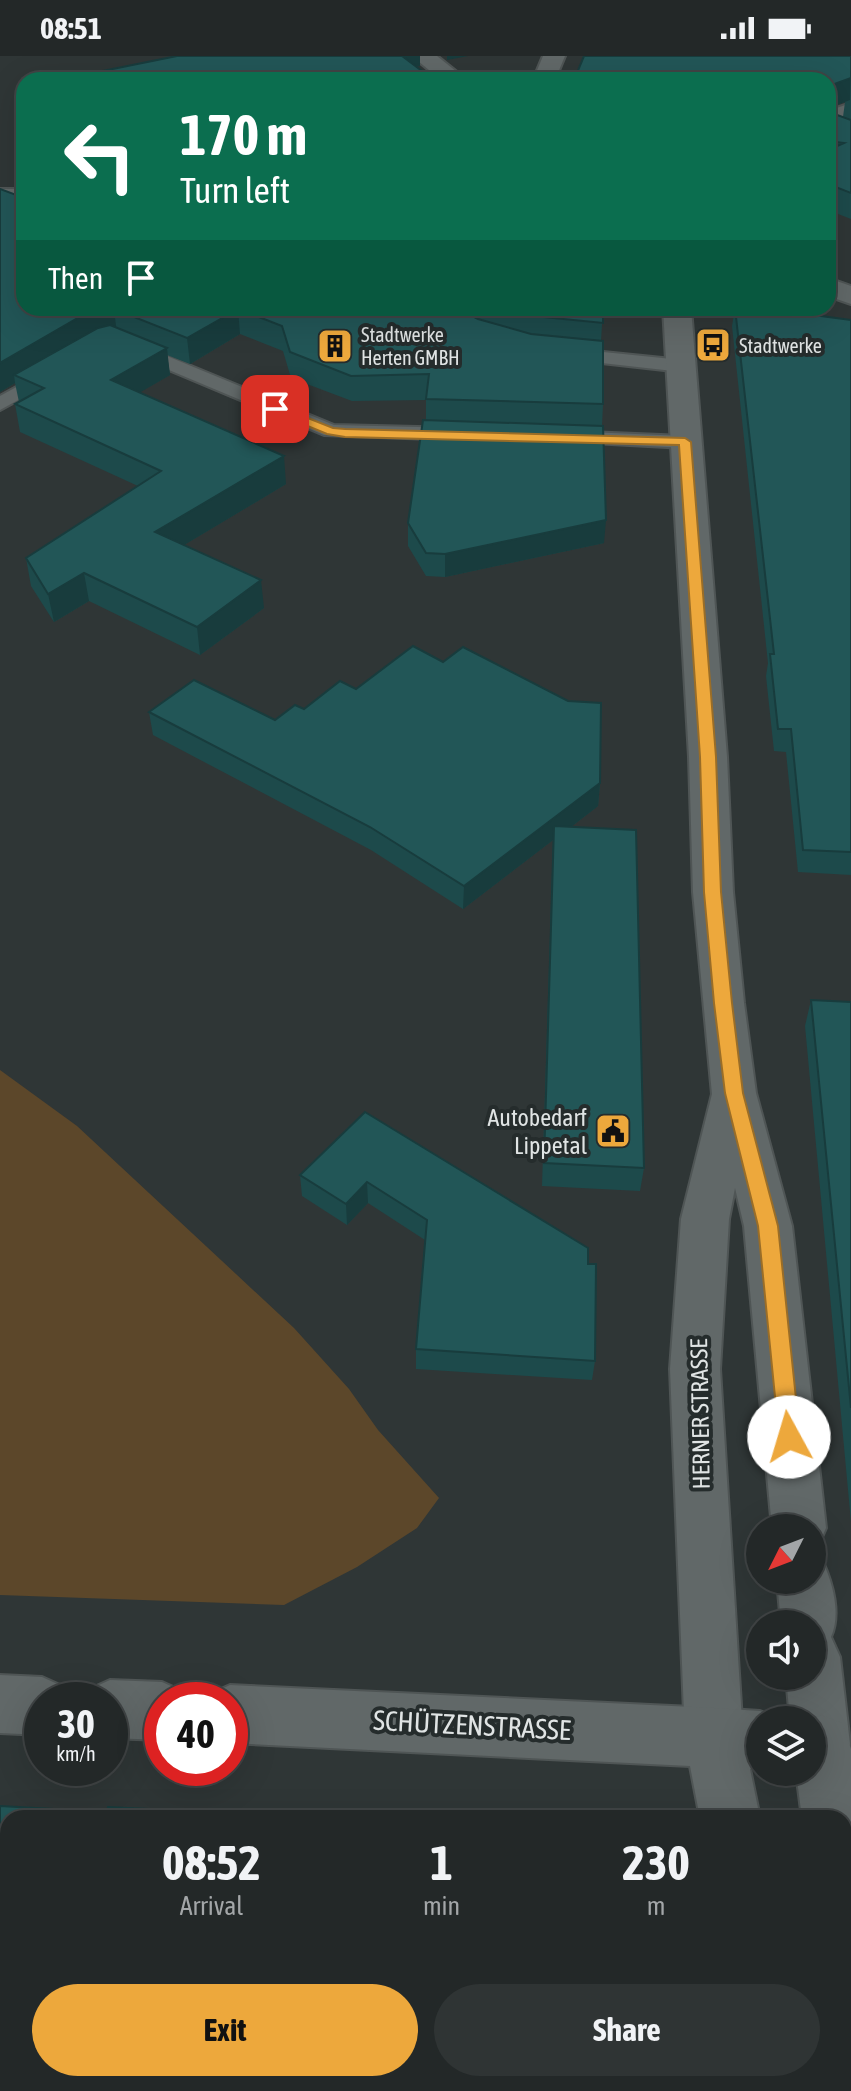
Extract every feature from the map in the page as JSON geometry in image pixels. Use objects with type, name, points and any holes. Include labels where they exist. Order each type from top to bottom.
[{"type":"street","points":[[423,56],[445,72]]},
{"type":"street","points":[[836,124],[851,110]]},
{"type":"street","name":"HERNER STRASSE","points":[[678,316],[708,757],[713,892],[734,1093],[768,1226],[798,1514]]},
{"type":"street","name":"HERNER STRASSE","points":[[731,1810],[737,1739],[695,1369],[705,1219],[734,1093]]},
{"type":"street","points":[[818,1690],[828,1745],[832,1810]]},
{"type":"street","points":[[0,1704],[24,1705]]},
{"type":"street","name":"SCHÜTZENSTRASSE","points":[[248,1715],[737,1739]]},
{"type":"lane","points":[[110,343],[131,347],[331,431],[484,434]]},
{"type":"lane","points":[[546,352],[682,366]]},
{"type":"lane","points":[[0,404],[70,363]]},
{"type":"lane","points":[[541,436],[685,442]]},
{"type":"shaded area","points":[[0,1070],[77,1126],[294,1328],[439,1498],[417,1528],[357,1567],[284,1605],[0,1595]]},
{"type":"building","points":[[177,56],[402,56],[423,72],[98,72]]},
{"type":"building","points":[[584,56],[851,56],[851,78],[836,83],[836,72],[577,72]]},
{"type":"building","points":[[836,115],[851,120],[851,193],[836,187],[836,146],[844,143],[836,142]]},
{"type":"building","points":[[0,189],[16,195],[16,316],[81,316],[0,363]]},
{"type":"building","points":[[132,316],[226,316],[187,338]]},
{"type":"building","points":[[256,316],[472,316],[531,334],[603,341],[603,404],[426,399],[429,374],[351,376],[290,352],[282,326]]},
{"type":"building","points":[[533,316],[603,316],[603,323]]},
{"type":"building","points":[[736,316],[821,316],[851,320],[851,852],[803,850],[791,729],[778,729],[770,654],[774,654]]},
{"type":"building","points":[[110,325],[167,348],[111,380],[284,456],[155,532],[261,580],[197,627],[84,573],[48,594],[26,558],[161,471],[15,404],[44,388],[14,375],[98,328]]},
{"type":"building","points":[[423,420],[603,426],[606,520],[445,554],[426,553],[408,523]]},
{"type":"building","points":[[413,646],[443,662],[463,647],[568,701],[601,703],[600,783],[464,886],[370,827],[149,712],[194,680],[275,720],[295,705],[304,709],[340,681],[356,689]]},
{"type":"building","points":[[554,826],[636,830],[644,1168],[544,1163]]},
{"type":"building","points":[[811,1000],[851,1002],[851,1408]]},
{"type":"building","points":[[365,1112],[588,1248],[588,1264],[596,1264],[595,1361],[416,1349],[427,1220],[367,1182],[346,1204],[300,1175]]},
{"type":"building","points":[[0,1806],[71,1810],[0,1810]]},
{"type":"building","points":[[108,1807],[168,1810],[107,1810]]},
{"type":"place","name":"Stadtwerke","points":[[713,345]]},
{"type":"place","name":"Stadtwerke Herten GMBH","points":[[335,346]]},
{"type":"place","name":"Autobedarf Lippetal","points":[[613,1131]]},
{"type":"route","points":[[275,409],[331,431],[345,433],[685,442],[708,757],[713,892],[723,1003],[734,1093],[768,1226],[789,1437]]}]
